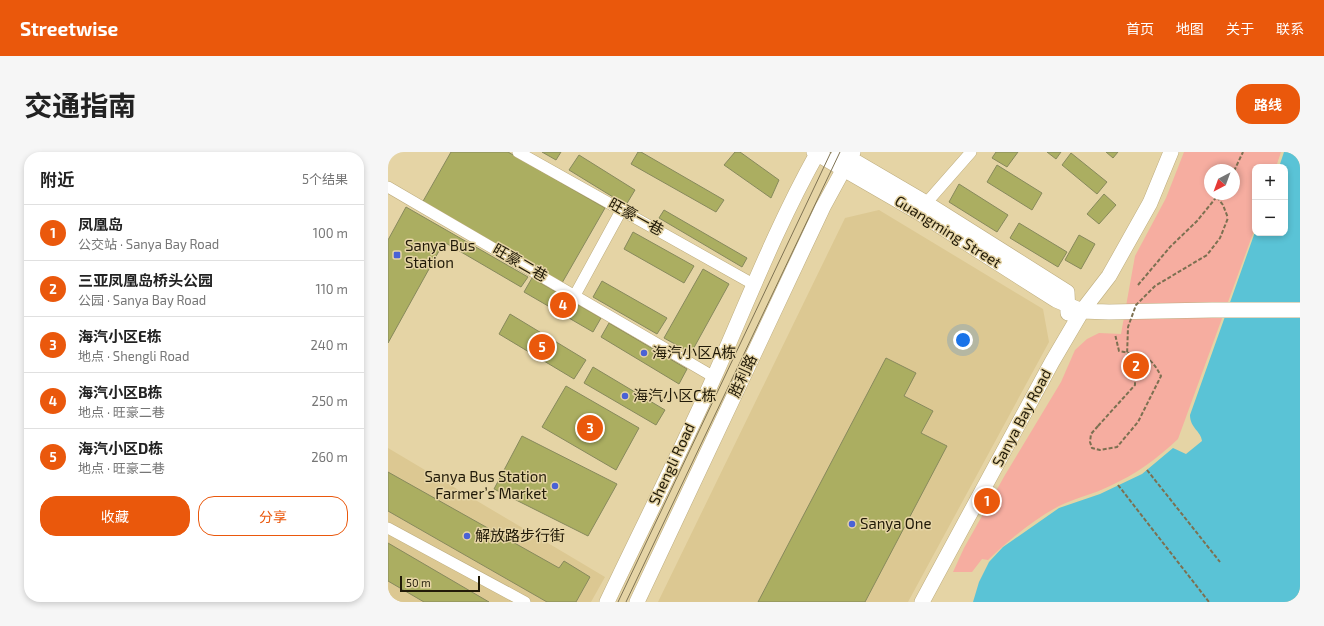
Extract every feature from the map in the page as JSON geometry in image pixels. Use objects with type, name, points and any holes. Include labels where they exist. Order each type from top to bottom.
[{"type":"main road","points":[[1066,338],[1082,311],[1109,276],[1146,210],[1171,152]]},
{"type":"main road","name":"Guangming Street","points":[[817,153],[846,158],[922,208],[1068,299],[1082,311],[1300,310]]},
{"type":"main road","name":"Shengli Road","points":[[607,602],[714,377],[753,284],[795,195],[817,153]]},
{"type":"main road","name":"胜利路","points":[[637,602],[846,158]]},
{"type":"main road","name":"Sanya Bay Road","points":[[922,602],[1066,338],[1068,299]]},
{"type":"street","name":"旺豪一巷","points":[[518,152],[622,209],[753,284]]},
{"type":"street","points":[[922,208],[971,152]]},
{"type":"street","name":"旺豪二巷","points":[[388,187],[714,377]]},
{"type":"street","points":[[575,295],[622,209]]},
{"type":"street","points":[[388,528],[525,602]]},
{"type":"path","points":[[1237,164],[1242,152]]},
{"type":"path","points":[[1138,285],[1165,252],[1197,221],[1214,200]]},
{"type":"path","points":[[1115,334],[1119,351],[1127,353],[1146,356],[1155,365],[1161,376],[1154,393],[1138,422],[1117,446],[1100,450],[1092,448],[1090,442],[1091,434],[1135,385],[1135,371],[1127,356],[1127,353],[1128,327],[1136,305],[1155,286],[1207,255],[1220,238],[1228,218],[1224,205],[1220,200]]},
{"type":"path","points":[[1147,470],[1220,562]]},
{"type":"path","points":[[1118,485],[1209,602]]},
{"type":"shaded area","points":[[1184,152],[1281,152],[1277,164],[1252,164],[1252,236],[1178,439],[1162,453],[1129,476],[1104,489],[1059,506],[1040,518],[1013,538],[988,560],[982,559],[972,572],[953,572],[964,548],[1005,475],[1061,382],[1075,350],[1087,339],[1099,333],[1121,334],[1135,256],[1166,198]]},
{"type":"shaded area","points":[[879,210],[1043,309],[1049,342],[908,602],[658,602],[845,218]]},
{"type":"shaded area","points":[[388,448],[605,577],[591,602],[388,602]]},
{"type":"water","points":[[1284,152],[1300,152],[1300,602],[973,602],[979,582],[989,562],[1003,547],[1059,508],[1100,494],[1142,474],[1173,448],[1186,454],[1202,441],[1190,419],[1190,415],[1254,236],[1288,236],[1288,164],[1280,164]]},
{"type":"building","points":[[451,152],[508,152],[605,208],[562,283],[422,203]]},
{"type":"building","points":[[542,152],[561,152],[556,160]]},
{"type":"building","points":[[638,152],[641,152],[724,200],[716,212],[631,164]]},
{"type":"building","points":[[735,152],[740,152],[779,180],[771,198],[724,165]]},
{"type":"building","points":[[996,152],[1018,152],[1007,167],[992,158]]},
{"type":"building","points":[[1047,152],[1061,152],[1056,159]]},
{"type":"building","points":[[1106,152],[1118,152],[1113,158]]},
{"type":"building","points":[[1071,153],[1107,182],[1097,194],[1062,165]]},
{"type":"building","points":[[579,155],[635,190],[626,205],[569,170]]},
{"type":"building","points":[[997,165],[1042,193],[1032,210],[987,182]]},
{"type":"building","points":[[959,184],[1008,215],[997,232],[949,202]]},
{"type":"building","points":[[1104,194],[1116,205],[1099,224],[1087,214]]},
{"type":"building","points":[[406,207],[528,277],[521,287],[444,242],[388,343],[388,240]]},
{"type":"building","points":[[664,210],[747,258],[742,267],[659,218]]},
{"type":"building","points":[[1019,223],[1067,252],[1058,267],[1010,238]]},
{"type":"building","points":[[633,232],[694,266],[684,283],[624,249]]},
{"type":"building","points":[[1079,235],[1095,244],[1081,269],[1065,260]]},
{"type":"building","points":[[703,269],[729,284],[691,353],[664,338]]},
{"type":"building","points":[[532,278],[601,318],[593,332],[524,292]]},
{"type":"building","points":[[602,281],[667,318],[657,334],[593,297]]},
{"type":"building","points":[[510,314],[586,360],[574,379],[499,334]]},
{"type":"building","name":"海汽小区A栋","points":[[609,323],[687,369],[679,384],[601,337]]},
{"type":"building","name":"Sanya One","points":[[886,358],[916,373],[904,396],[933,411],[921,433],[947,446],[865,602],[758,602]]},
{"type":"building","name":"海汽小区C栋","points":[[593,367],[665,410],[656,425],[584,383]]},
{"type":"building","points":[[566,386],[639,428],[616,470],[542,427]]},
{"type":"building","name":"Sanya Bus Station Farmer’s Market","points":[[522,436],[617,484],[588,536],[494,489]]},
{"type":"building","name":"解放路步行街","points":[[388,472],[559,568],[564,561],[590,577],[576,602],[547,602],[388,511]]},
{"type":"building","name":"解放路步行街","points":[[388,543],[489,602],[424,602],[388,581]]},
{"type":"tram line","points":[[618,602],[831,152]]},
{"type":"tram line","points":[[626,602],[840,152]]},
{"type":"place","name":"Sanya Bus Station","points":[[397,255]]},
{"type":"place","name":"海汽小区B栋","points":[[563,305]]},
{"type":"place","name":"海汽小区D栋","points":[[542,347]]},
{"type":"place","name":"海汽小区A栋","points":[[644,353]]},
{"type":"place","name":"三亚凤凰岛桥头公园","points":[[1136,366]]},
{"type":"place","name":"海汽小区C栋","points":[[625,396]]},
{"type":"place","name":"海汽小区E栋","points":[[590,428]]},
{"type":"place","name":"Sanya Bus Station Farmer’s Market","points":[[555,486]]},
{"type":"place","name":"凤凰岛","points":[[987,501]]},
{"type":"place","name":"Sanya One","points":[[852,524]]},
{"type":"place","name":"解放路步行街","points":[[467,536]]}]
